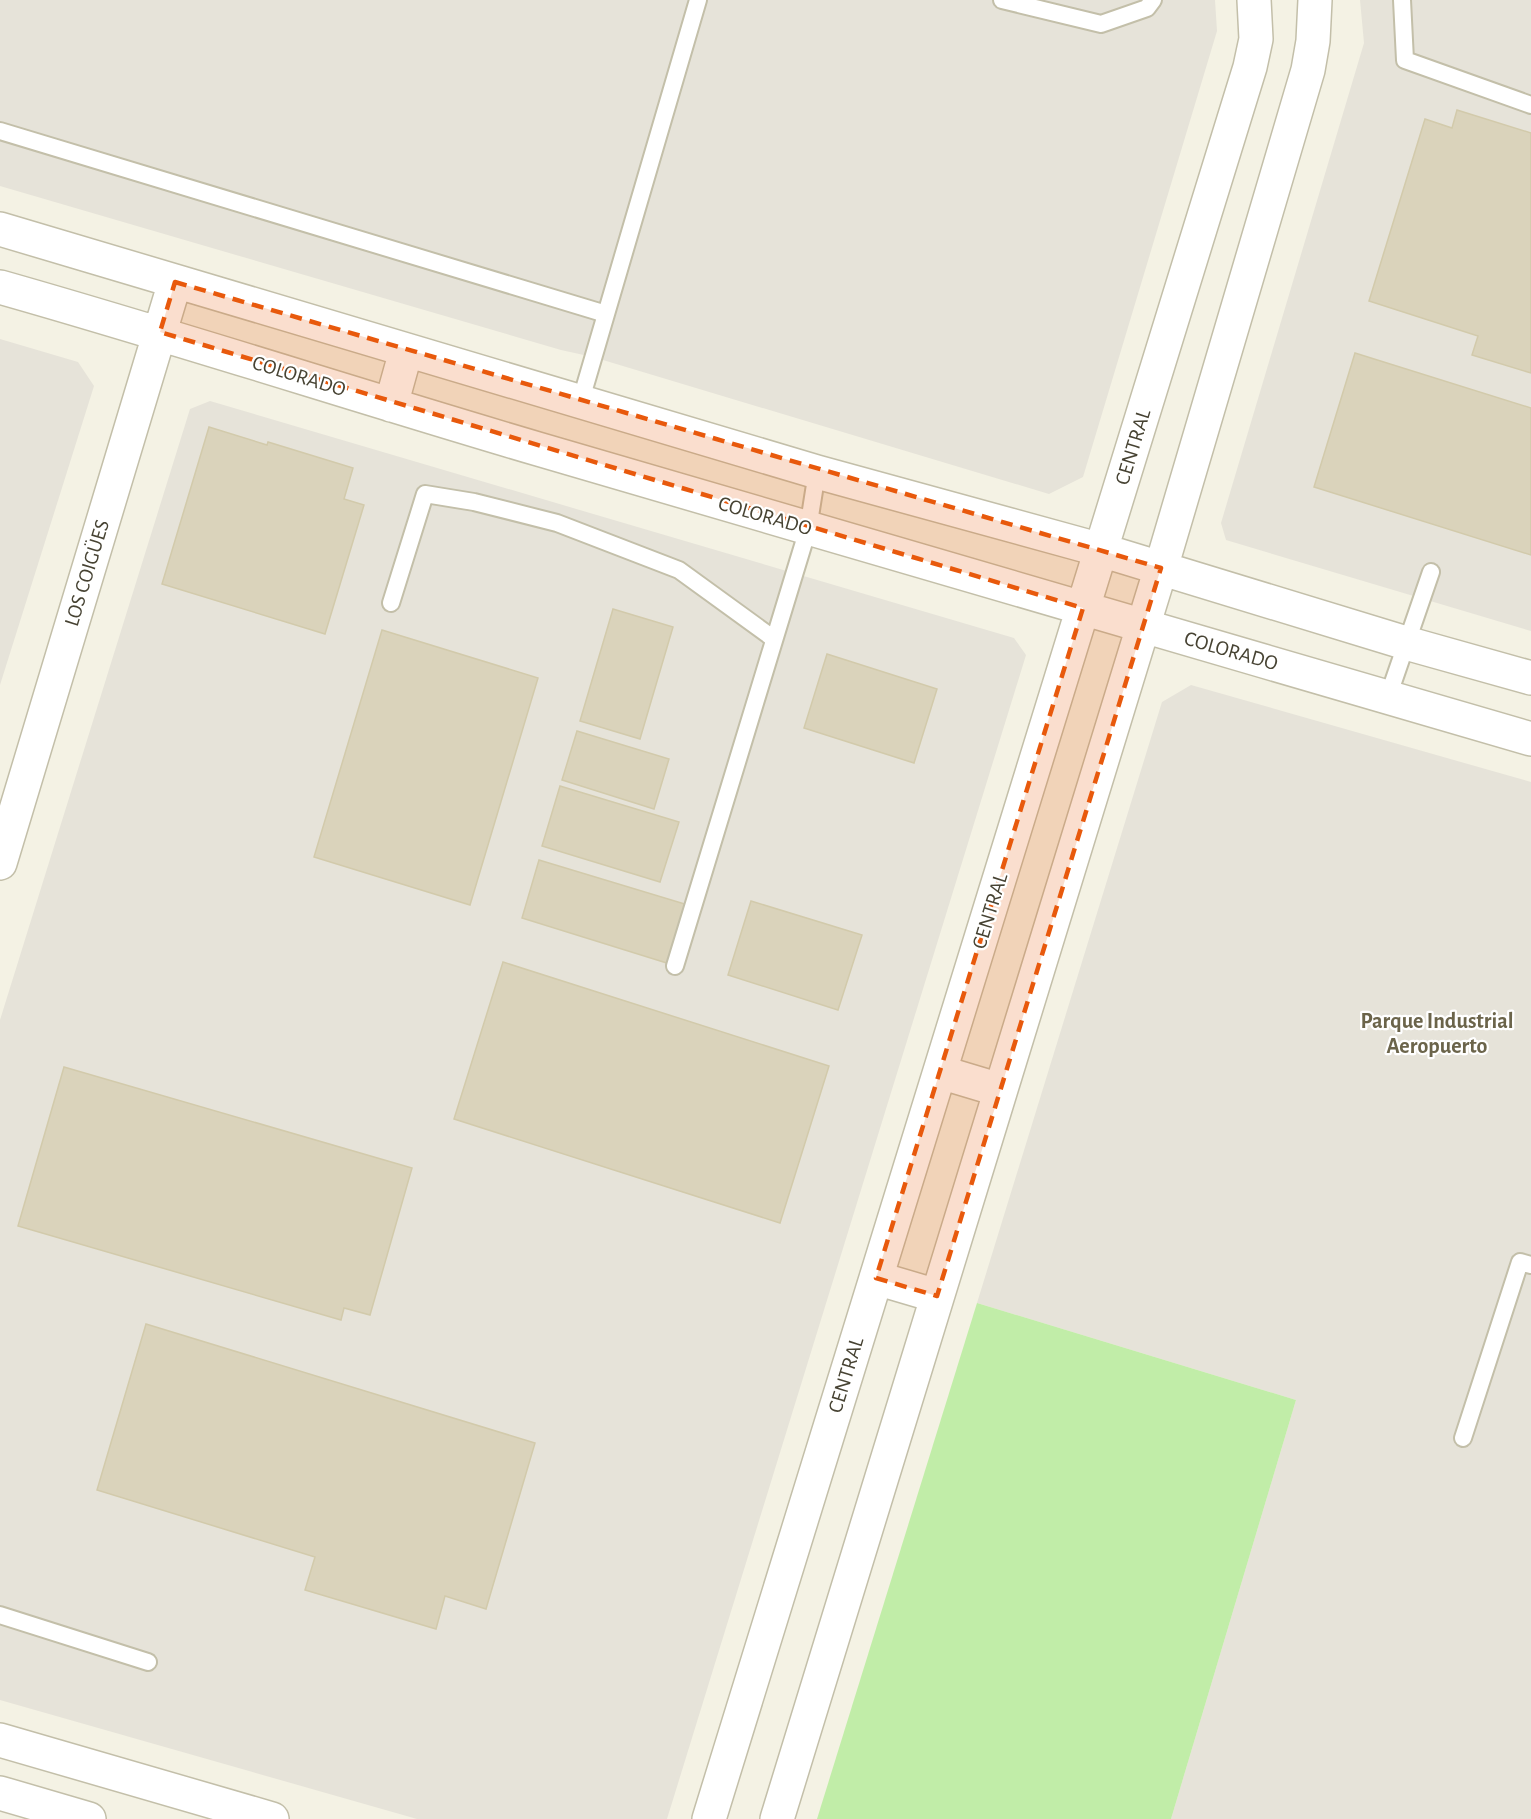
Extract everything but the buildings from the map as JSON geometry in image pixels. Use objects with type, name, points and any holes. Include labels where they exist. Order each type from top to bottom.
[{"type":"street","name":"CENTRAL","points":[[709,1819],[1250,67],[1256,39],[1254,0]]},
{"type":"street","points":[[777,1819],[1161,568],[1308,70],[1313,41],[1315,0]]},
{"type":"street","points":[[0,229],[580,403],[817,472],[1101,550],[1406,643],[1531,678]]},
{"type":"street","name":"LOS COIGÜES","points":[[0,863],[175,282]]},
{"type":"street","name":"COLORADO","points":[[0,287],[160,332],[391,405],[808,529],[1531,739]]},
{"type":"street","points":[[391,405],[406,351]]},
{"type":"street","points":[[940,1071],[1000,1090]]},
{"type":"street","points":[[876,1278],[937,1296]]},
{"type":"street","points":[[89,1819],[9,1796],[15,1744],[272,1819]]},
{"type":"lane","points":[[580,403],[698,0]]},
{"type":"lane","points":[[1002,0],[1101,24],[1147,8],[1153,0]]},
{"type":"lane","points":[[1402,0],[1405,60],[1531,105]]},
{"type":"lane","points":[[0,131],[606,314]]},
{"type":"lane","points":[[675,966],[808,529],[817,472]]},
{"type":"lane","points":[[390,603],[425,494],[474,502],[557,523],[668,565],[679,570],[774,639]]},
{"type":"lane","points":[[1388,697],[1431,572]]},
{"type":"lane","points":[[1463,1438],[1520,1262],[1531,1265]]},
{"type":"lane","points":[[0,1615],[148,1662]]},
{"type":"highlighted area","points":[[175,282],[1161,568],[937,1296],[876,1278],[1083,608],[160,332]]},
{"type":"shaded area","points":[[0,0],[1215,0],[1217,31],[1083,477],[1049,494],[593,357],[561,350],[0,186]]},
{"type":"shaded area","points":[[1360,0],[1531,0],[1531,631],[1226,540],[1221,523],[1364,43]]},
{"type":"shaded area","points":[[0,339],[78,362],[94,386],[0,685]]},
{"type":"shaded area","points":[[210,401],[1014,638],[1026,655],[667,1819],[417,1819],[0,1700],[0,1020],[190,409]]},
{"type":"shaded area","points":[[1191,685],[1531,782],[1531,1819],[1171,1819],[1296,1400],[977,1303],[1162,702]]},
{"type":"green space","points":[[977,1303],[1296,1400],[1171,1819],[817,1819]]},
{"type":"district","name":"Parque Industrial Aeropuerto","points":[[1437,1034]]}]
